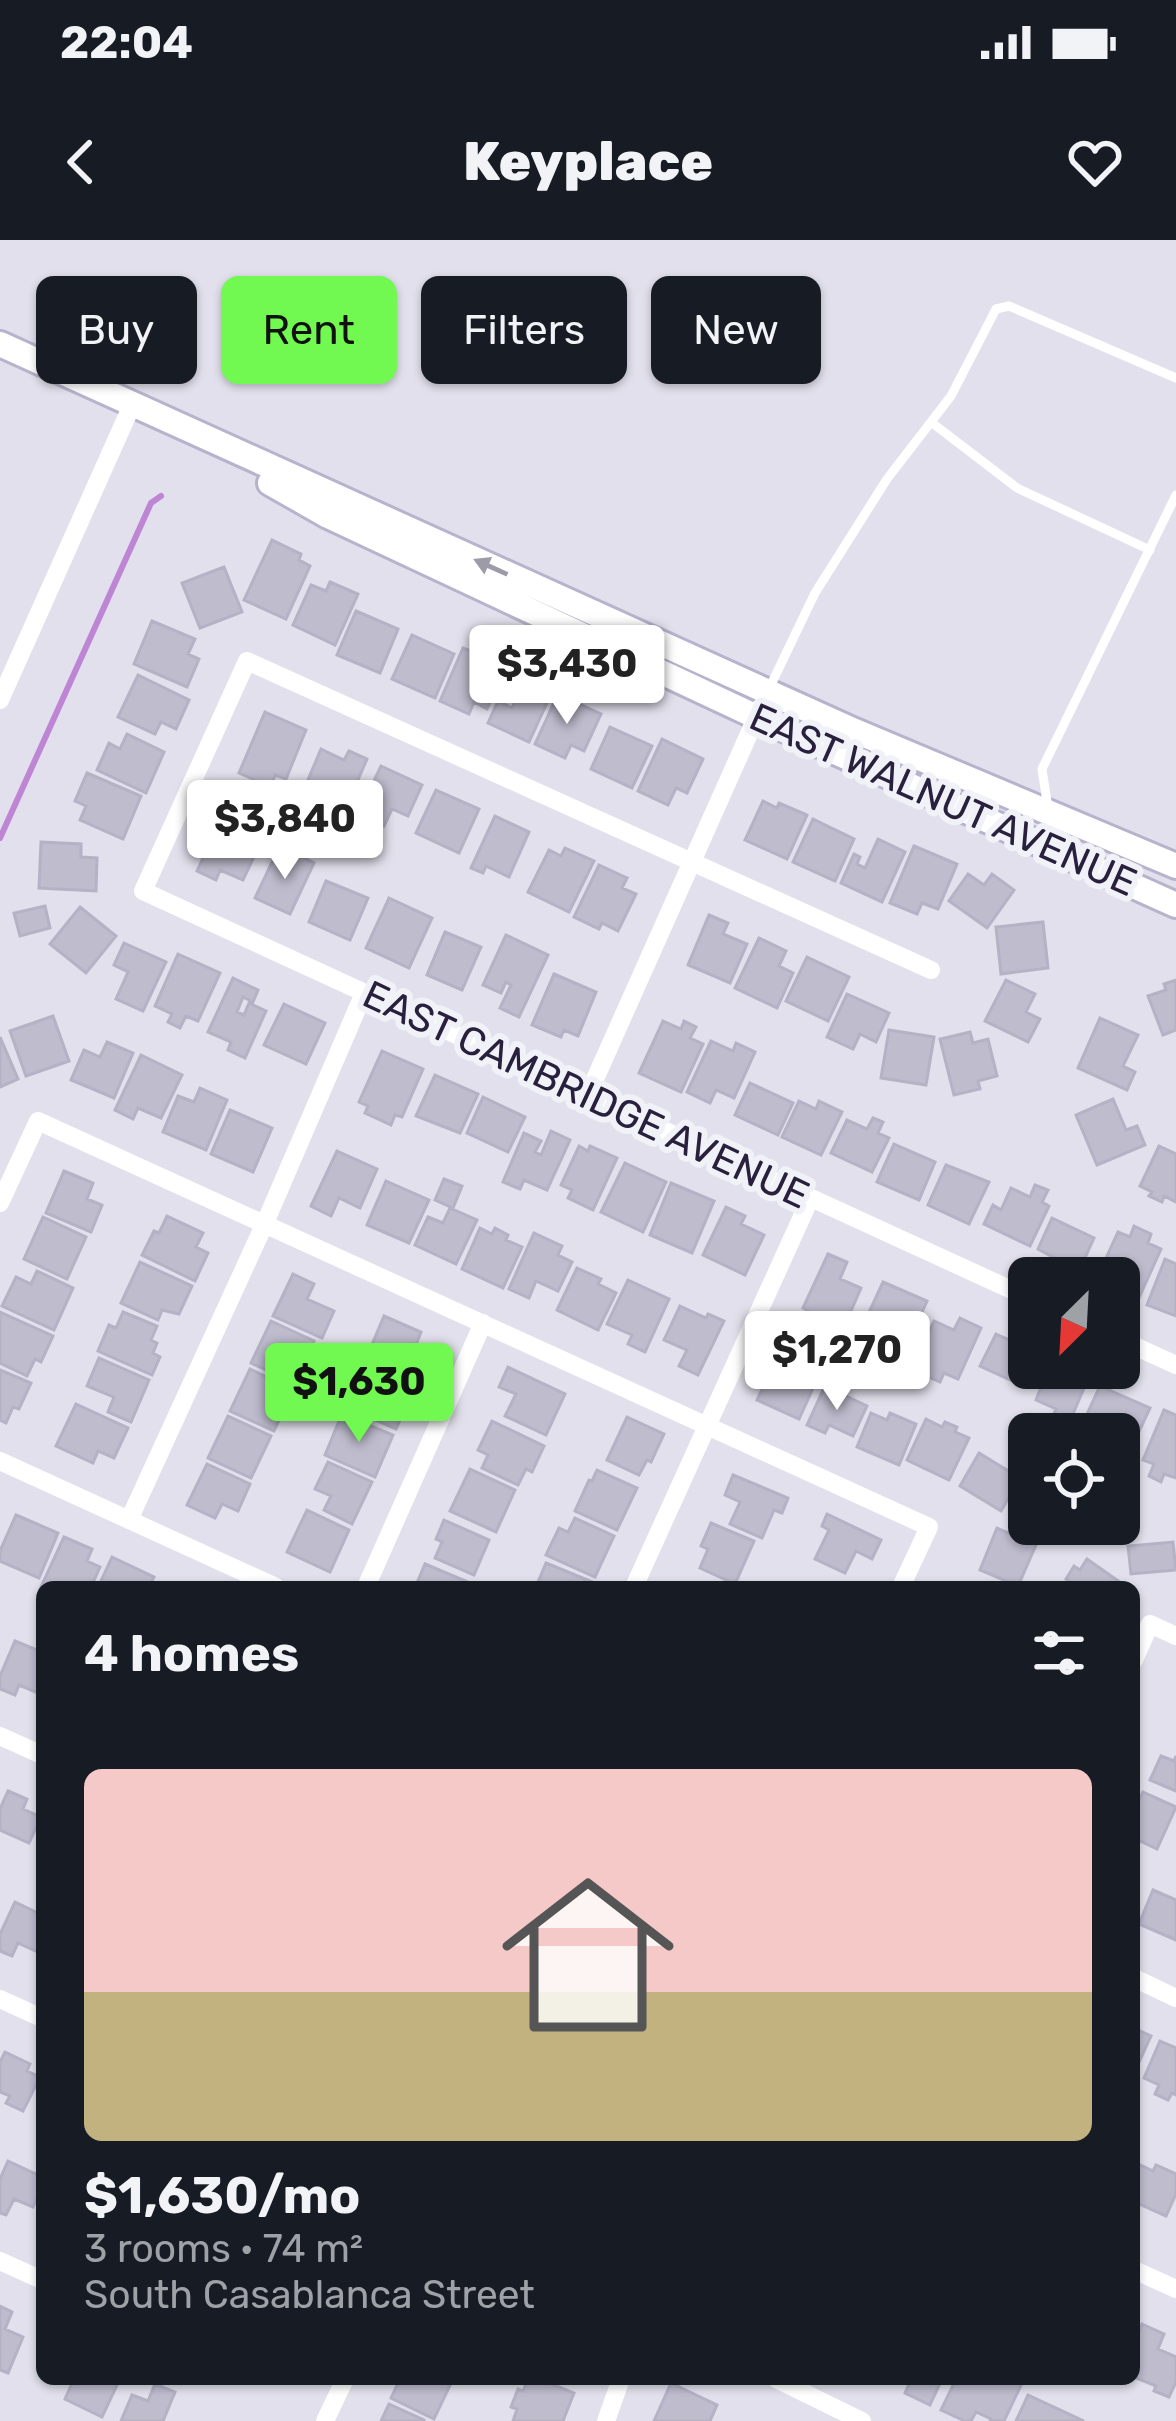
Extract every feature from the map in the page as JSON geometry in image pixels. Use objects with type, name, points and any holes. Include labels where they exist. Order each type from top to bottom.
[{"type":"main road","name":"EAST WALNUT AVENUE","points":[[0,344],[768,692],[1176,866]]},
{"type":"main road","name":"EAST WALNUT AVENUE","points":[[132,405],[328,516],[757,717],[1176,905]]},
{"type":"main road","points":[[1040,844],[1049,813]]},
{"type":"street","points":[[0,700],[132,405]]},
{"type":"street","name":"EAST CAMBRIDGE AVENUE","points":[[692,862],[247,661],[143,891],[1008,1288]]},
{"type":"street","points":[[587,1097],[768,692]]},
{"type":"street","points":[[692,862],[931,970]]},
{"type":"street","points":[[130,1520],[364,993]]},
{"type":"street","points":[[0,1203],[38,1121],[928,1527],[904,1581]]},
{"type":"street","points":[[637,1581],[811,1199]]},
{"type":"street","points":[[369,1581],[483,1323]]},
{"type":"street","points":[[1140,1349],[1176,1365]]},
{"type":"street","points":[[0,1460],[263,1581]]},
{"type":"street","points":[[1140,1646],[1150,1624],[1176,1636]]},
{"type":"street","points":[[0,1736],[36,1752]]},
{"type":"street","points":[[1140,1981],[1176,1998]]},
{"type":"street","points":[[0,1999],[36,2015]]},
{"type":"street","points":[[0,2261],[36,2277]]},
{"type":"street","points":[[1140,2273],[1176,2289]]},
{"type":"street","points":[[326,2421],[341,2385]]},
{"type":"street","points":[[606,2421],[619,2385]]},
{"type":"street","points":[[788,2385],[862,2421]]},
{"type":"lane","points":[[768,692],[815,592],[887,479],[951,396],[996,309],[1009,306],[1176,378]]},
{"type":"lane","points":[[931,422],[1017,488],[1150,550]]},
{"type":"lane","points":[[1049,813],[1042,770],[1176,495]]},
{"type":"building","points":[[272,540],[301,554],[299,560],[310,566],[286,619],[244,600]]},
{"type":"building","points":[[224,567],[242,612],[200,628],[182,583]]},
{"type":"building","points":[[330,582],[358,594],[335,645],[293,625],[311,585],[326,591]]},
{"type":"building","points":[[356,611],[398,629],[380,673],[337,655]]},
{"type":"building","points":[[152,621],[195,639],[188,654],[199,659],[187,687],[134,664]]},
{"type":"building","points":[[412,635],[454,654],[435,698],[392,679]]},
{"type":"building","points":[[463,648],[506,666],[487,709],[474,702],[469,714],[440,701]]},
{"type":"building","points":[[138,675],[189,700],[176,729],[161,722],[155,734],[118,717]]},
{"type":"building","points":[[525,679],[552,692],[529,742],[488,723],[498,701],[512,708]]},
{"type":"building","points":[[558,694],[601,714],[584,751],[571,745],[565,758],[535,744]]},
{"type":"building","points":[[265,712],[306,730],[286,779],[275,775],[271,787],[239,773]]},
{"type":"building","points":[[610,727],[652,746],[632,788],[591,769]]},
{"type":"building","points":[[127,734],[164,752],[146,793],[97,770],[109,743],[120,749]]},
{"type":"building","points":[[662,739],[703,759],[687,793],[676,788],[668,805],[638,791]]},
{"type":"building","points":[[321,749],[344,760],[349,751],[367,759],[344,812],[319,801],[321,795],[305,787]]},
{"type":"building","points":[[381,766],[422,785],[408,816],[392,809],[384,826],[358,814]]},
{"type":"building","points":[[87,773],[141,796],[123,839],[80,820],[86,806],[75,801]]},
{"type":"building","points":[[436,790],[479,809],[459,853],[416,833]]},
{"type":"building","points":[[763,801],[807,815],[787,859],[745,840]]},
{"type":"building","points":[[224,814],[265,833],[243,880],[220,870],[216,880],[197,871]]},
{"type":"building","points":[[495,816],[529,832],[509,877],[486,866],[483,873],[471,868]]},
{"type":"building","points":[[813,819],[854,839],[835,881],[793,862]]},
{"type":"building","points":[[878,839],[905,852],[882,902],[841,883],[854,854],[860,857],[857,864],[865,868]]},
{"type":"building","points":[[41,842],[81,844],[81,857],[97,858],[96,891],[39,888]]},
{"type":"building","points":[[914,846],[957,864],[938,909],[922,903],[917,914],[890,903]]},
{"type":"building","points":[[565,848],[594,861],[569,912],[528,892],[549,850],[561,856]]},
{"type":"building","points":[[276,854],[293,862],[297,854],[314,863],[290,914],[255,898]]},
{"type":"building","points":[[599,865],[627,878],[622,888],[636,894],[618,931],[602,923],[599,929],[574,917]]},
{"type":"building","points":[[968,874],[984,885],[992,874],[1014,890],[987,928],[949,901]]},
{"type":"building","points":[[326,881],[368,898],[350,940],[309,922]]},
{"type":"building","points":[[389,898],[432,918],[409,968],[366,948]]},
{"type":"building","points":[[45,906],[50,928],[20,936],[14,913]]},
{"type":"building","points":[[80,907],[116,936],[86,973],[50,944]]},
{"type":"building","points":[[709,915],[728,923],[723,934],[747,944],[730,983],[688,965]]},
{"type":"building","points":[[1043,922],[1048,968],[1001,974],[996,927]]},
{"type":"building","points":[[445,932],[481,947],[462,990],[427,975]]},
{"type":"building","points":[[506,935],[548,955],[519,1017],[500,1008],[511,985],[506,982],[501,993],[483,985]]},
{"type":"building","points":[[759,938],[786,951],[779,966],[793,973],[777,1008],[735,988]]},
{"type":"building","points":[[124,943],[166,962],[143,1011],[116,999],[128,972],[114,965]]},
{"type":"building","points":[[178,954],[220,973],[198,1021],[186,1016],[180,1028],[168,1022],[172,1014],[155,1006]]},
{"type":"building","points":[[807,957],[849,977],[828,1021],[786,1001]]},
{"type":"building","points":[[554,974],[596,992],[578,1036],[564,1030],[561,1037],[532,1025]]},
{"type":"building","points":[[233,978],[258,990],[253,1002],[243,997],[237,1012],[244,1015],[249,1003],[266,1011],[245,1058],[228,1050],[231,1042],[208,1032]]},
{"type":"building","points":[[1006,980],[1035,994],[1026,1012],[1040,1019],[1028,1042],[985,1021]]},
{"type":"building","points":[[1176,980],[1176,1030],[1163,1035],[1148,996],[1166,990],[1164,984]]},
{"type":"building","points":[[847,994],[889,1013],[876,1042],[860,1034],[853,1049],[827,1037]]},
{"type":"building","points":[[284,1004],[325,1023],[306,1064],[264,1045]]},
{"type":"building","points":[[53,1016],[69,1061],[26,1076],[10,1031]]},
{"type":"building","points":[[1100,1018],[1138,1035],[1123,1066],[1135,1072],[1127,1090],[1078,1068]]},
{"type":"building","points":[[663,1021],[681,1029],[684,1021],[696,1027],[690,1038],[703,1044],[681,1092],[639,1073]]},
{"type":"building","points":[[889,1030],[934,1037],[926,1085],[881,1078]]},
{"type":"building","points":[[970,1032],[973,1043],[988,1039],[997,1076],[978,1081],[980,1089],[954,1095],[940,1039]]},
{"type":"building","points":[[0,1037],[18,1079],[0,1087]]},
{"type":"building","points":[[711,1041],[733,1051],[736,1043],[755,1052],[734,1098],[716,1090],[710,1103],[687,1092]]},
{"type":"building","points":[[107,1042],[133,1053],[114,1098],[71,1080],[84,1050],[100,1057]]},
{"type":"building","points":[[382,1051],[423,1069],[402,1117],[395,1115],[391,1125],[365,1113],[368,1106],[359,1102]]},
{"type":"building","points":[[141,1055],[182,1075],[161,1118],[138,1108],[133,1119],[115,1110]]},
{"type":"building","points":[[435,1075],[478,1094],[460,1133],[416,1116]]},
{"type":"building","points":[[750,1083],[793,1103],[778,1135],[735,1115]]},
{"type":"building","points":[[200,1088],[227,1100],[206,1150],[163,1132],[178,1096],[194,1102]]},
{"type":"building","points":[[483,1097],[525,1117],[508,1152],[467,1133]]},
{"type":"building","points":[[1113,1099],[1126,1130],[1137,1126],[1145,1145],[1097,1165],[1076,1115]]},
{"type":"building","points":[[799,1101],[816,1109],[819,1101],[842,1112],[821,1155],[782,1137]]},
{"type":"building","points":[[230,1110],[272,1128],[253,1172],[211,1154]]},
{"type":"building","points":[[873,1118],[883,1122],[878,1133],[889,1138],[872,1172],[831,1153],[847,1120],[867,1129]]},
{"type":"building","points":[[551,1131],[570,1140],[547,1190],[524,1180],[520,1189],[503,1182],[524,1133],[541,1141],[535,1152],[541,1155]]},
{"type":"building","points":[[894,1144],[935,1162],[919,1200],[877,1182]]},
{"type":"building","points":[[579,1146],[617,1158],[593,1210],[568,1198],[572,1190],[561,1185]]},
{"type":"building","points":[[1159,1146],[1176,1154],[1176,1202],[1164,1196],[1162,1202],[1140,1186]]},
{"type":"building","points":[[337,1151],[377,1169],[360,1208],[339,1198],[331,1216],[311,1206]]},
{"type":"building","points":[[625,1163],[666,1182],[643,1232],[601,1212]]},
{"type":"building","points":[[946,1165],[989,1182],[969,1224],[928,1205]]},
{"type":"building","points":[[64,1171],[93,1183],[87,1199],[102,1205],[91,1232],[46,1213]]},
{"type":"building","points":[[444,1179],[462,1186],[453,1208],[435,1200]]},
{"type":"building","points":[[386,1181],[429,1200],[409,1243],[367,1225]]},
{"type":"building","points":[[671,1183],[714,1201],[692,1253],[650,1235]]},
{"type":"building","points":[[1035,1185],[1048,1190],[1042,1202],[1049,1206],[1030,1246],[984,1224],[993,1205],[1001,1210],[1011,1188],[1030,1197]]},
{"type":"building","points":[[726,1207],[745,1216],[741,1224],[764,1235],[745,1275],[703,1255]]},
{"type":"building","points":[[450,1208],[477,1220],[456,1264],[415,1245],[428,1217],[443,1223]]},
{"type":"building","points":[[167,1216],[203,1233],[196,1247],[208,1253],[195,1281],[142,1255]]},
{"type":"building","points":[[43,1217],[86,1237],[67,1279],[24,1259]]},
{"type":"building","points":[[1052,1218],[1094,1238],[1085,1257],[1053,1257],[1038,1249]]},
{"type":"building","points":[[1134,1226],[1151,1234],[1148,1243],[1161,1249],[1140,1296],[1140,1257],[1107,1257],[1118,1232],[1130,1237]]},
{"type":"building","points":[[480,1228],[492,1234],[495,1228],[522,1247],[503,1288],[462,1269]]},
{"type":"building","points":[[534,1233],[562,1246],[558,1255],[572,1262],[558,1291],[536,1281],[529,1298],[509,1289]]},
{"type":"building","points":[[828,1254],[847,1262],[840,1279],[861,1288],[847,1320],[834,1314],[829,1323],[803,1308]]},
{"type":"building","points":[[1165,1259],[1176,1264],[1176,1316],[1147,1305]]},
{"type":"building","points":[[140,1262],[192,1286],[179,1314],[162,1310],[158,1320],[121,1303]]},
{"type":"building","points":[[577,1268],[601,1279],[598,1284],[616,1293],[598,1330],[557,1310]]},
{"type":"building","points":[[37,1271],[73,1288],[54,1330],[2,1306],[16,1277],[31,1284]]},
{"type":"building","points":[[293,1274],[314,1284],[307,1299],[334,1311],[322,1338],[273,1316]]},
{"type":"building","points":[[628,1280],[669,1299],[645,1352],[628,1344],[632,1335],[607,1324]]},
{"type":"building","points":[[883,1282],[927,1301],[905,1350],[890,1344],[886,1355],[873,1349],[876,1342],[859,1334]]},
{"type":"building","points":[[680,1306],[724,1321],[698,1375],[679,1366],[687,1350],[664,1340]]},
{"type":"building","points":[[0,1312],[53,1336],[41,1362],[35,1359],[27,1376],[0,1363]]},
{"type":"building","points":[[123,1312],[157,1326],[151,1340],[157,1343],[153,1353],[160,1357],[152,1375],[98,1351],[109,1325],[116,1328]]},
{"type":"building","points":[[384,1316],[421,1332],[416,1345],[432,1352],[419,1381],[366,1359]]},
{"type":"building","points":[[960,1318],[981,1328],[958,1379],[944,1373],[940,1382],[920,1373],[924,1364],[916,1360],[934,1321],[954,1330]]},
{"type":"building","points":[[271,1321],[314,1341],[294,1383],[251,1363]]},
{"type":"building","points":[[996,1334],[1008,1339],[1008,1379],[980,1366]]},
{"type":"building","points":[[99,1358],[149,1380],[131,1422],[108,1412],[114,1397],[87,1386]]},
{"type":"building","points":[[508,1367],[565,1394],[546,1435],[505,1416],[516,1394],[499,1387]]},
{"type":"building","points":[[372,1368],[415,1386],[396,1429],[353,1410]]},
{"type":"building","points":[[250,1369],[277,1382],[270,1398],[286,1405],[274,1431],[230,1411]]},
{"type":"building","points":[[0,1370],[31,1383],[19,1409],[13,1407],[6,1423],[0,1420]]},
{"type":"building","points":[[782,1372],[814,1386],[799,1419],[757,1400],[769,1375],[779,1379]]},
{"type":"building","points":[[825,1386],[867,1406],[853,1436],[829,1425],[825,1433],[807,1425]]},
{"type":"building","points":[[1040,1389],[1084,1389],[1073,1413],[1054,1413],[1056,1409],[1036,1400]]},
{"type":"building","points":[[1099,1389],[1150,1408],[1140,1430],[1140,1413],[1087,1413]]},
{"type":"building","points":[[76,1404],[128,1428],[114,1458],[98,1451],[93,1463],[56,1446]]},
{"type":"building","points":[[1164,1410],[1176,1415],[1176,1478],[1164,1474],[1161,1482],[1149,1476],[1154,1464],[1143,1460]]},
{"type":"building","points":[[871,1413],[887,1420],[890,1413],[916,1424],[899,1465],[857,1447]]},
{"type":"building","points":[[342,1414],[393,1435],[375,1477],[325,1455]]},
{"type":"building","points":[[228,1416],[271,1436],[251,1478],[208,1458]]},
{"type":"building","points":[[627,1417],[664,1434],[639,1475],[607,1460]]},
{"type":"building","points":[[926,1419],[942,1427],[945,1422],[957,1427],[955,1432],[969,1438],[949,1480],[907,1460]]},
{"type":"building","points":[[492,1421],[544,1446],[532,1472],[526,1469],[518,1485],[482,1468],[488,1455],[478,1450]]},
{"type":"building","points":[[979,1453],[1008,1471],[1008,1499],[1001,1511],[960,1486]]},
{"type":"building","points":[[328,1462],[372,1482],[352,1524],[324,1510],[331,1496],[315,1489]]},
{"type":"building","points":[[207,1464],[250,1484],[238,1511],[222,1504],[215,1518],[187,1505]]},
{"type":"building","points":[[470,1469],[515,1490],[496,1532],[450,1511]]},
{"type":"building","points":[[597,1470],[637,1488],[617,1530],[575,1511]]},
{"type":"building","points":[[733,1475],[788,1498],[782,1513],[774,1510],[762,1538],[730,1524],[740,1502],[725,1495]]},
{"type":"building","points":[[307,1510],[349,1530],[330,1572],[287,1552]]},
{"type":"building","points":[[827,1514],[881,1540],[872,1559],[856,1551],[845,1573],[815,1559],[829,1530],[822,1526]]},
{"type":"building","points":[[16,1515],[58,1533],[39,1578],[0,1561]]},
{"type":"building","points":[[575,1518],[614,1536],[595,1577],[546,1555],[559,1528],[568,1532]]},
{"type":"building","points":[[444,1520],[489,1540],[474,1575],[435,1558]]},
{"type":"building","points":[[711,1523],[754,1541],[736,1581],[700,1568],[708,1549],[701,1546]]},
{"type":"building","points":[[997,1528],[1008,1533],[1008,1545],[1036,1545],[1020,1581],[1006,1581],[980,1570]]},
{"type":"building","points":[[64,1537],[92,1549],[87,1561],[100,1567],[94,1581],[44,1581]]},
{"type":"building","points":[[1173,1542],[1176,1570],[1131,1574],[1128,1546]]},
{"type":"building","points":[[112,1557],[154,1577],[152,1581],[101,1581]]},
{"type":"building","points":[[1087,1559],[1118,1581],[1066,1579],[1074,1566],[1080,1570]]},
{"type":"building","points":[[546,1563],[590,1581],[538,1581]]},
{"type":"building","points":[[425,1564],[465,1581],[418,1581]]},
{"type":"building","points":[[15,1641],[36,1650],[36,1692],[19,1685],[15,1695],[0,1689],[0,1676]]},
{"type":"building","points":[[1161,1756],[1174,1761],[1176,1756],[1176,1791],[1150,1780]]},
{"type":"building","points":[[8,1791],[27,1799],[23,1809],[36,1815],[29,1843],[0,1830],[0,1809]]},
{"type":"building","points":[[1143,1792],[1176,1807],[1157,1849],[1140,1841]]},
{"type":"building","points":[[1153,1890],[1176,1900],[1176,1940],[1140,1922]]},
{"type":"building","points":[[15,1902],[36,1912],[36,1951],[18,1943],[12,1956],[0,1951],[0,1934]]},
{"type":"building","points":[[1140,2031],[1151,2036],[1140,2060]]},
{"type":"building","points":[[1160,2041],[1176,2048],[1176,2095],[1172,2093],[1168,2100],[1155,2094],[1159,2085],[1144,2078]]},
{"type":"building","points":[[5,2052],[30,2064],[27,2071],[36,2075],[23,2111],[6,2103],[10,2096],[0,2092],[0,2062]]},
{"type":"building","points":[[8,2161],[36,2174],[33,2207],[14,2199],[6,2215],[0,2213],[0,2179]]},
{"type":"building","points":[[1140,2165],[1153,2171],[1156,2165],[1176,2174],[1176,2194],[1166,2216],[1140,2204]]},
{"type":"building","points":[[0,2306],[12,2312],[5,2329],[23,2337],[8,2373],[0,2370]]},
{"type":"building","points":[[1142,2324],[1164,2334],[1158,2349],[1176,2357],[1176,2382],[1169,2397],[1140,2379]]},
{"type":"building","points":[[71,2385],[117,2385],[102,2417],[65,2399]]},
{"type":"building","points":[[155,2385],[175,2392],[163,2421],[121,2421],[132,2395],[148,2401]]},
{"type":"building","points":[[397,2385],[450,2385],[434,2419],[391,2398]]},
{"type":"building","points":[[526,2385],[554,2385],[574,2393],[563,2421],[513,2421],[517,2409],[511,2407],[518,2389],[523,2391]]},
{"type":"building","points":[[670,2385],[717,2405],[710,2421],[654,2421]]},
{"type":"building","points":[[909,2385],[939,2385],[930,2405],[905,2393]]},
{"type":"building","points":[[953,2385],[1021,2385],[1004,2421],[990,2421],[976,2412],[971,2421],[965,2421],[941,2410]]},
{"type":"building","points":[[1028,2395],[1084,2421],[1016,2421]]},
{"type":"building","points":[[389,2404],[424,2420],[424,2421],[381,2421]]},
{"type":"waterway","points":[[0,838],[151,503],[161,496]]}]
